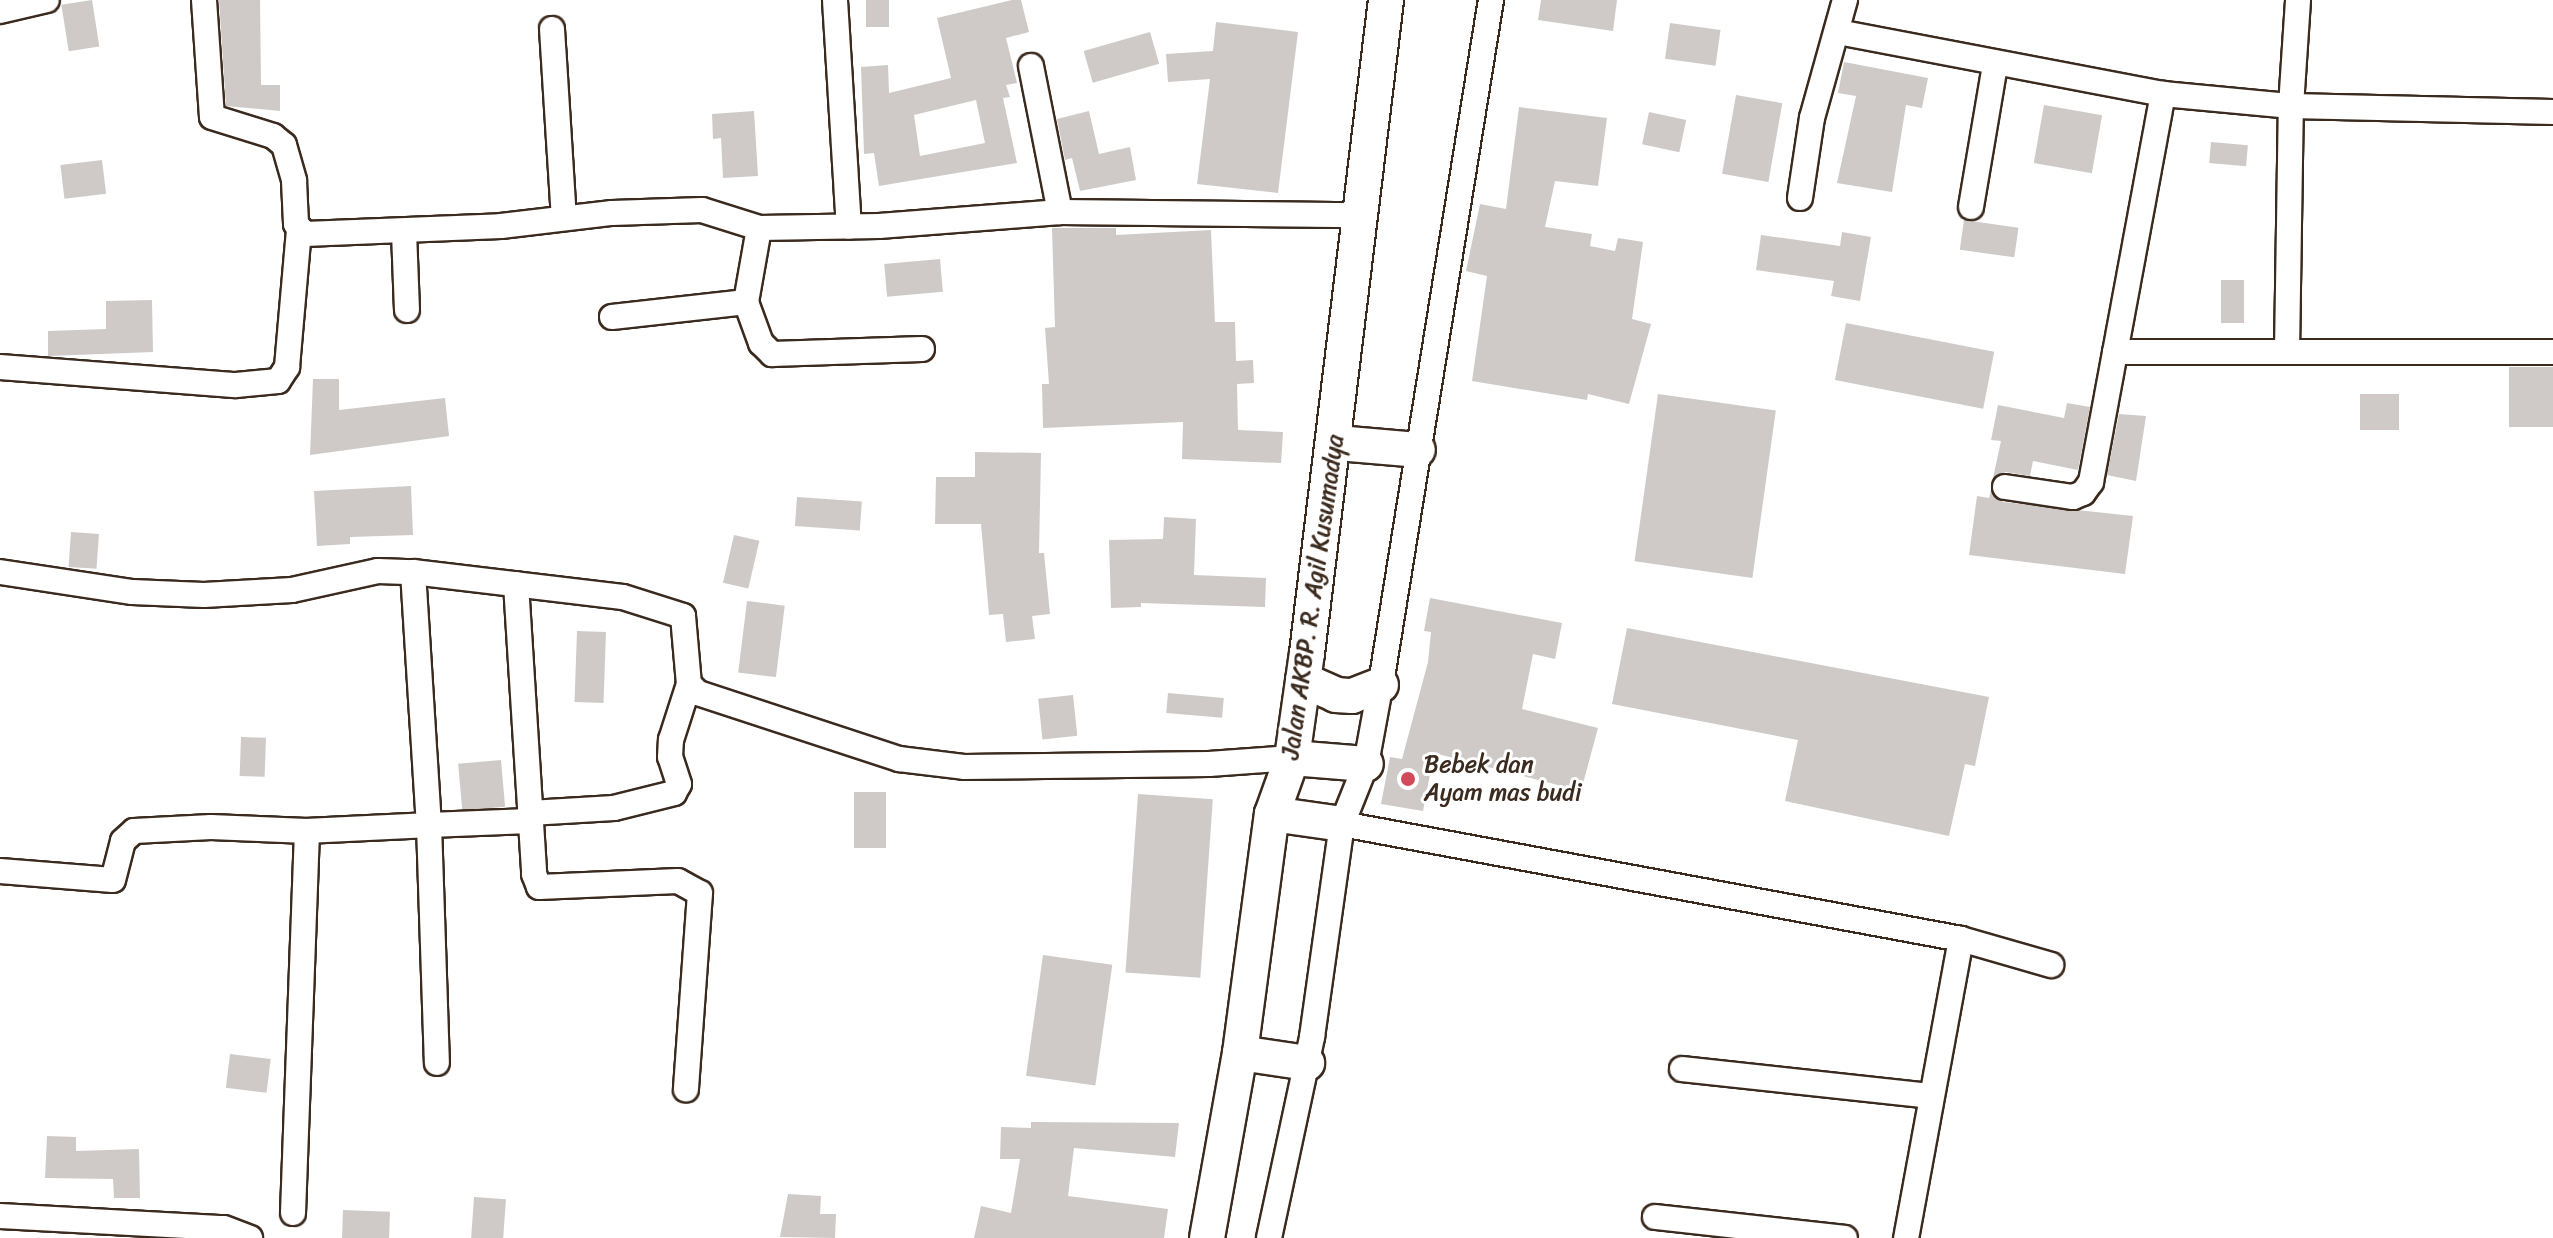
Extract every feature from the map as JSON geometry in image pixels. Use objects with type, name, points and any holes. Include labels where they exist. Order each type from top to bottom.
[{"type":"main road","name":"Jalan AKBP. R. Agil Kusumadya","points":[[1207,1238],[1240,1053],[1272,814],[1292,758],[1337,443],[1386,0]]},
{"type":"main road","points":[[1337,443],[1418,450]]},
{"type":"main road","points":[[1303,680],[1336,695],[1352,696],[1381,685]]},
{"type":"main road","points":[[1292,758],[1366,764]]},
{"type":"main road","points":[[1272,814],[1342,824]]},
{"type":"main road","points":[[1240,1053],[1307,1063]]},
{"type":"street","points":[[0,11],[47,0]]},
{"type":"street","points":[[0,367],[236,385],[278,381],[287,367],[299,229],[294,181],[284,145],[273,136],[212,117],[204,0]]},
{"type":"street","points":[[835,0],[849,227]]},
{"type":"street","points":[[1269,1238],[1307,1063],[1342,824],[1366,764],[1381,685],[1491,0]]},
{"type":"street","points":[[1800,198],[1812,118],[1845,0]]},
{"type":"street","points":[[2287,352],[2291,106],[2298,0]]},
{"type":"street","points":[[552,29],[564,218]]},
{"type":"street","points":[[1838,32],[1995,65],[2163,94],[2291,106],[2553,112]]},
{"type":"street","points":[[1971,207],[1995,65]]},
{"type":"street","points":[[1031,66],[1060,212]]},
{"type":"street","points":[[2005,487],[2073,497],[2083,493],[2091,482],[2163,94]]},
{"type":"street","points":[[299,229],[313,235],[404,232],[702,210],[759,228],[849,227],[1060,212],[1360,215]]},
{"type":"street","points":[[759,228],[746,302],[761,343],[772,354],[922,349]]},
{"type":"street","points":[[404,232],[407,310]]},
{"type":"street","points":[[612,317],[746,302]]},
{"type":"street","points":[[2115,352],[2553,352]]},
{"type":"street","points":[[0,572],[132,592],[204,595],[292,590],[378,571],[413,572],[623,597],[678,612],[685,623],[689,684],[671,740],[670,757],[679,784],[674,793],[614,808],[429,825],[307,831],[211,827],[134,831],[123,841],[113,880],[0,871]]},
{"type":"street","points":[[413,572],[429,825],[437,1063]]},
{"type":"street","points":[[516,584],[530,817],[539,887],[678,881],[698,889],[686,1090]]},
{"type":"street","points":[[689,684],[775,722],[912,761],[964,767],[1209,764],[1292,758]]},
{"type":"street","points":[[1342,824],[1961,939],[2051,965]]},
{"type":"street","points":[[293,1213],[307,831]]},
{"type":"street","points":[[1906,1238],[1961,939]]},
{"type":"street","points":[[1682,1069],[1932,1096]]},
{"type":"street","points":[[0,1216],[224,1228],[250,1238]]},
{"type":"street","points":[[1655,1217],[1845,1238]]},
{"type":"building","points":[[92,0],[99,46],[69,51],[61,5]]},
{"type":"building","points":[[219,0],[260,0],[261,85],[280,85],[280,111],[226,106]]},
{"type":"building","points":[[866,0],[889,0],[889,27],[866,27]]},
{"type":"building","points":[[1021,0],[1029,32],[1006,38],[1017,83],[1006,85],[1010,97],[1003,98],[1017,163],[879,186],[874,153],[864,154],[861,67],[888,65],[889,93],[951,78],[937,18]],"holes":[[[976,100],[985,143],[920,156],[914,115]]]},
{"type":"building","points":[[1541,0],[1617,0],[1613,31],[1538,20]]},
{"type":"building","points":[[1216,22],[1298,32],[1278,193],[1197,184],[1210,79],[1168,82],[1166,54],[1213,51]]},
{"type":"building","points":[[1670,23],[1721,30],[1715,66],[1665,59]]},
{"type":"building","points":[[1150,32],[1159,64],[1093,83],[1084,51]]},
{"type":"building","points":[[1844,62],[1928,78],[1922,108],[1906,105],[1892,192],[1837,183],[1856,96],[1838,93]]},
{"type":"building","points":[[1736,95],[1782,103],[1768,182],[1722,174]]},
{"type":"building","points":[[2044,105],[2102,115],[2092,173],[2034,163]]},
{"type":"building","points":[[1519,107],[1607,118],[1598,186],[1555,181],[1545,227],[1592,234],[1590,246],[1615,251],[1618,238],[1643,242],[1632,319],[1651,324],[1629,404],[1588,394],[1587,400],[1472,381],[1487,276],[1466,271],[1480,204],[1506,209]]},
{"type":"building","points":[[754,111],[758,176],[723,178],[721,138],[713,139],[712,114]]},
{"type":"building","points":[[1089,111],[1099,154],[1130,147],[1136,180],[1080,191],[1072,158],[1065,160],[1057,119]]},
{"type":"building","points":[[1649,112],[1686,120],[1679,152],[1642,144]]},
{"type":"building","points":[[2211,142],[2248,145],[2246,166],[2209,163]]},
{"type":"building","points":[[102,160],[106,194],[64,199],[60,165]]},
{"type":"building","points":[[1964,220],[2018,228],[2014,257],[1960,250]]},
{"type":"building","points":[[1052,228],[1116,228],[1116,235],[1211,230],[1215,322],[1235,322],[1236,361],[1253,360],[1254,383],[1237,384],[1238,430],[1283,432],[1281,463],[1182,459],[1183,422],[1043,428],[1042,384],[1049,384],[1045,328],[1055,327]]},
{"type":"building","points":[[1842,232],[1871,237],[1860,301],[1831,296],[1834,281],[1756,270],[1761,235],[1840,246]]},
{"type":"building","points":[[940,259],[943,292],[887,297],[884,264]]},
{"type":"building","points":[[2221,280],[2244,280],[2244,323],[2221,323]]},
{"type":"building","points":[[152,300],[153,352],[48,356],[48,331],[106,329],[106,301]]},
{"type":"building","points":[[1846,323],[1994,352],[1983,409],[1835,380]]},
{"type":"building","points":[[2509,367],[2553,367],[2553,427],[2509,427]]},
{"type":"building","points":[[313,379],[339,379],[339,410],[445,398],[449,436],[310,455]]},
{"type":"building","points":[[1658,394],[1776,411],[1752,578],[1634,561]]},
{"type":"building","points":[[2360,394],[2399,394],[2399,430],[2360,430]]},
{"type":"building","points":[[2067,403],[2090,407],[2078,470],[2033,461],[2030,476],[2006,472],[1993,478],[2001,441],[1991,440],[1998,405],[2064,418]]},
{"type":"building","points":[[2119,414],[2146,416],[2136,481],[2107,475]]},
{"type":"building","points":[[975,452],[1041,453],[1039,553],[1044,553],[1050,614],[1032,616],[1035,639],[1006,642],[1003,614],[989,615],[981,524],[935,524],[936,477],[975,477]]},
{"type":"building","points":[[411,486],[413,535],[350,537],[350,544],[317,546],[314,491]]},
{"type":"building","points":[[1991,490],[2003,502],[2133,516],[2125,574],[1969,555],[1977,496],[1989,498]]},
{"type":"building","points":[[797,497],[862,502],[860,530],[795,526]]},
{"type":"building","points":[[1164,517],[1196,519],[1194,575],[1266,578],[1265,607],[1141,603],[1141,607],[1111,608],[1109,540],[1163,539]]},
{"type":"building","points":[[71,532],[99,534],[96,569],[69,567]]},
{"type":"building","points":[[734,535],[759,541],[748,589],[723,583]]},
{"type":"building","points":[[1430,598],[1562,623],[1555,659],[1533,654],[1522,709],[1598,728],[1581,791],[1434,753],[1423,811],[1381,804],[1390,757],[1402,759],[1428,662],[1431,632],[1424,631]]},
{"type":"building","points":[[747,601],[785,606],[776,677],[738,672]]},
{"type":"building","points":[[1627,628],[1989,697],[1975,766],[1965,764],[1949,836],[1785,801],[1798,740],[1612,704]]},
{"type":"building","points":[[577,631],[606,632],[604,703],[575,702]]},
{"type":"building","points":[[1168,693],[1224,698],[1222,718],[1166,713]]},
{"type":"building","points":[[1073,695],[1077,736],[1042,739],[1038,699]]},
{"type":"building","points":[[241,737],[266,738],[265,777],[240,776]]},
{"type":"building","points":[[501,760],[505,807],[462,811],[458,764]]},
{"type":"building","points":[[854,792],[886,792],[886,848],[854,848]]},
{"type":"building","points":[[1138,794],[1213,799],[1200,978],[1126,973]]},
{"type":"building","points":[[1043,955],[1112,965],[1095,1086],[1026,1076]]},
{"type":"building","points":[[230,1054],[271,1059],[267,1093],[226,1088]]},
{"type":"building","points":[[1031,1122],[1179,1123],[1175,1157],[1074,1148],[1068,1196],[1168,1209],[1164,1238],[974,1238],[981,1206],[1011,1213],[1020,1159],[1000,1159],[1001,1127],[1031,1128]]},
{"type":"building","points":[[47,1136],[76,1137],[76,1151],[139,1149],[140,1198],[114,1198],[113,1179],[45,1178]]},
{"type":"building","points":[[788,1194],[821,1196],[820,1214],[836,1214],[835,1238],[780,1237]]},
{"type":"building","points":[[474,1197],[506,1199],[503,1238],[471,1238]]},
{"type":"building","points":[[343,1210],[390,1212],[389,1238],[342,1238]]},
{"type":"place","name":"Bebek dan Ayam mas budi","points":[[1408,779]]}]
